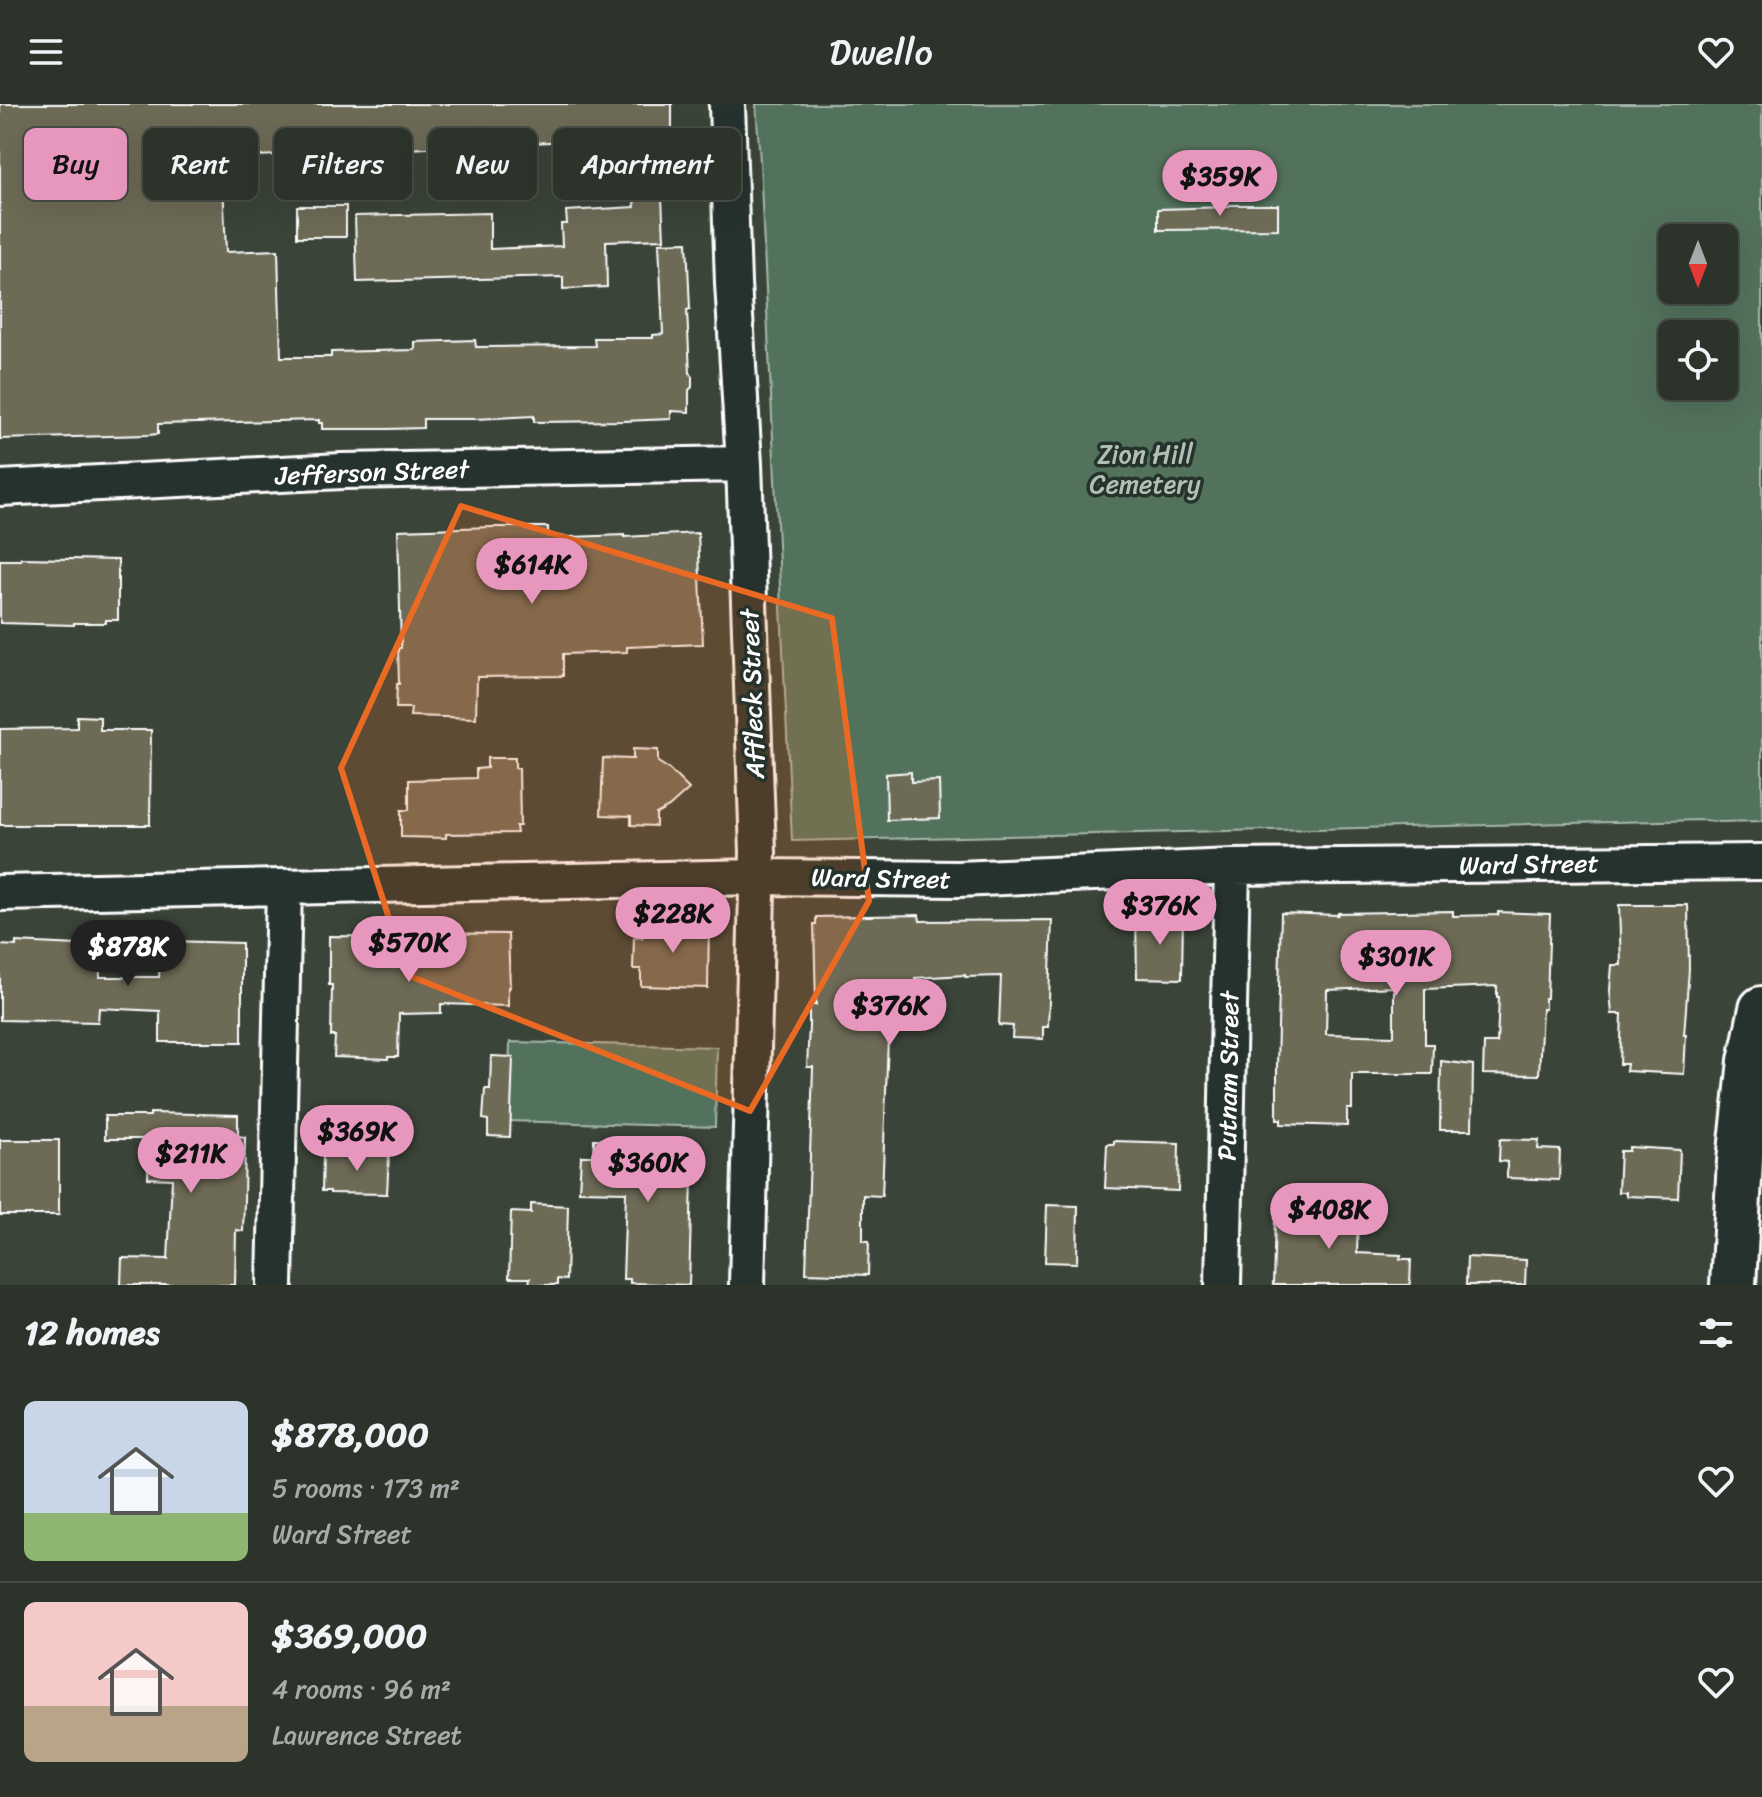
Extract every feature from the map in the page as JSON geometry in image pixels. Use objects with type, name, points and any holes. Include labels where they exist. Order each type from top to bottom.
[{"type":"street","name":"Affleck Street","points":[[727,104],[733,283],[744,464],[758,877],[747,1285]]},
{"type":"street","name":"Jefferson Street","points":[[0,488],[342,471],[744,464]]},
{"type":"street","name":"Ward Street","points":[[0,893],[758,877],[958,879],[1232,867],[1762,862]]},
{"type":"street","name":"Putnam Street","points":[[1223,1285],[1232,867]]},
{"type":"street","points":[[275,1285],[284,887]]},
{"type":"street","points":[[1733,1285],[1740,1161],[1751,1061],[1762,1009]]},
{"type":"highlighted area","points":[[461,506],[832,618],[869,901],[750,1111],[407,975],[341,768]]},
{"type":"green space","name":"Zion Hill Cemetery","points":[[756,104],[1762,104],[1762,821],[792,841]]},
{"type":"green space","points":[[510,1042],[717,1047],[715,1127],[508,1121]]},
{"type":"building","points":[[0,104],[672,104],[672,128],[553,128],[553,142],[537,143],[537,128],[428,128],[428,148],[412,149],[412,128],[274,128],[274,155],[258,156],[258,128],[143,128],[143,200],[224,200],[226,252],[278,250],[281,357],[331,357],[331,352],[415,350],[415,342],[475,340],[476,347],[595,346],[594,338],[653,338],[653,335],[663,334],[659,243],[687,242],[690,309],[687,310],[692,376],[689,412],[671,411],[671,419],[623,421],[534,422],[534,416],[423,419],[423,428],[388,429],[322,429],[319,420],[158,424],[158,434],[148,435],[0,439]]},
{"type":"building","points":[[634,200],[662,200],[664,239],[606,241],[607,287],[563,289],[563,277],[357,282],[355,216],[490,213],[490,249],[562,246],[561,224],[567,224],[566,211],[635,207]]},
{"type":"building","points":[[1278,205],[1278,229],[1158,230],[1158,209]]},
{"type":"building","points":[[297,206],[346,206],[346,237],[297,237]]},
{"type":"building","points":[[548,527],[548,536],[571,537],[698,533],[703,644],[627,647],[627,652],[563,654],[563,676],[477,677],[476,718],[410,716],[411,708],[396,708],[398,648],[401,648],[398,530]]},
{"type":"building","points":[[0,560],[118,560],[118,620],[74,625],[0,623]]},
{"type":"building","points":[[77,716],[100,717],[100,730],[151,730],[150,825],[0,825],[0,729],[77,728]]},
{"type":"building","points":[[633,749],[658,750],[658,762],[689,789],[656,814],[656,826],[631,825],[631,816],[601,815],[603,758],[633,759]]},
{"type":"building","points":[[487,758],[515,758],[515,768],[519,768],[520,826],[516,826],[517,833],[446,834],[446,838],[401,837],[401,810],[409,810],[409,780],[476,778],[476,769],[487,768]]},
{"type":"building","points":[[911,772],[911,782],[939,781],[940,818],[887,820],[886,774]]},
{"type":"building","points":[[1619,905],[1688,905],[1689,969],[1684,1074],[1626,1071],[1627,1064],[1620,1064],[1622,1014],[1612,1014],[1610,990],[1612,965],[1621,965]]},
{"type":"building","points":[[1453,911],[1453,916],[1498,915],[1498,912],[1550,914],[1547,998],[1545,1009],[1542,1009],[1539,1075],[1483,1074],[1484,1043],[1497,1043],[1497,986],[1425,989],[1425,1044],[1433,1044],[1432,1074],[1352,1074],[1352,1109],[1347,1109],[1347,1126],[1281,1124],[1281,1119],[1277,1119],[1277,1065],[1281,913]],"holes":[[[1394,987],[1394,1036],[1326,1034],[1327,990]]]},
{"type":"building","points":[[919,915],[920,921],[1052,920],[1048,1027],[1043,1027],[1043,1039],[1012,1038],[1013,1026],[999,1025],[1001,976],[915,978],[915,985],[890,986],[882,1196],[863,1195],[863,1241],[869,1241],[868,1275],[806,1273],[813,1067],[807,1067],[809,1005],[816,1005],[816,917]]},
{"type":"building","points":[[1136,915],[1183,915],[1182,979],[1137,978]]},
{"type":"building","points":[[709,922],[708,988],[641,986],[641,969],[633,969],[634,937],[642,938],[642,923]]},
{"type":"building","points":[[413,933],[508,934],[508,1006],[441,1004],[441,1013],[399,1014],[398,1057],[334,1057],[329,936],[412,937]]},
{"type":"building","points":[[170,941],[242,943],[242,1042],[160,1042],[160,1011],[99,1008],[98,1022],[0,1020],[0,945],[16,946],[16,942],[99,946],[100,977],[159,977],[160,960],[170,960]]},
{"type":"building","points":[[491,1056],[513,1057],[510,1137],[488,1136],[488,1120],[483,1119],[485,1089],[490,1089]]},
{"type":"building","points":[[1441,1061],[1473,1065],[1472,1130],[1440,1130]]},
{"type":"building","points":[[150,1113],[238,1115],[238,1136],[245,1137],[244,1201],[243,1231],[236,1230],[235,1285],[121,1285],[122,1258],[168,1259],[172,1179],[148,1178],[149,1139],[105,1139],[105,1116],[150,1116]]},
{"type":"building","points":[[594,1139],[693,1143],[689,1285],[630,1283],[630,1279],[623,1279],[626,1192],[579,1191],[581,1156],[594,1156]]},
{"type":"building","points":[[1500,1139],[1539,1140],[1538,1149],[1560,1150],[1559,1180],[1507,1178],[1507,1162],[1499,1161]]},
{"type":"building","points":[[0,1140],[59,1140],[59,1215],[0,1215]]},
{"type":"building","points":[[1114,1141],[1179,1143],[1178,1191],[1105,1188],[1107,1144],[1114,1144]]},
{"type":"building","points":[[1629,1147],[1680,1150],[1678,1198],[1626,1196],[1626,1192],[1618,1192],[1620,1151],[1629,1151]]},
{"type":"building","points":[[355,1149],[389,1153],[387,1194],[322,1191],[323,1156],[354,1155]]},
{"type":"building","points":[[531,1204],[568,1206],[566,1280],[557,1279],[557,1285],[529,1285],[530,1278],[509,1278],[511,1212],[531,1213]]},
{"type":"building","points":[[1282,1204],[1352,1206],[1352,1220],[1358,1220],[1357,1253],[1401,1255],[1400,1259],[1411,1259],[1410,1285],[1273,1285],[1275,1219],[1282,1219]]},
{"type":"building","points":[[1047,1205],[1078,1206],[1077,1263],[1045,1262]]},
{"type":"building","points":[[1467,1257],[1526,1260],[1525,1285],[1466,1285]]}]
